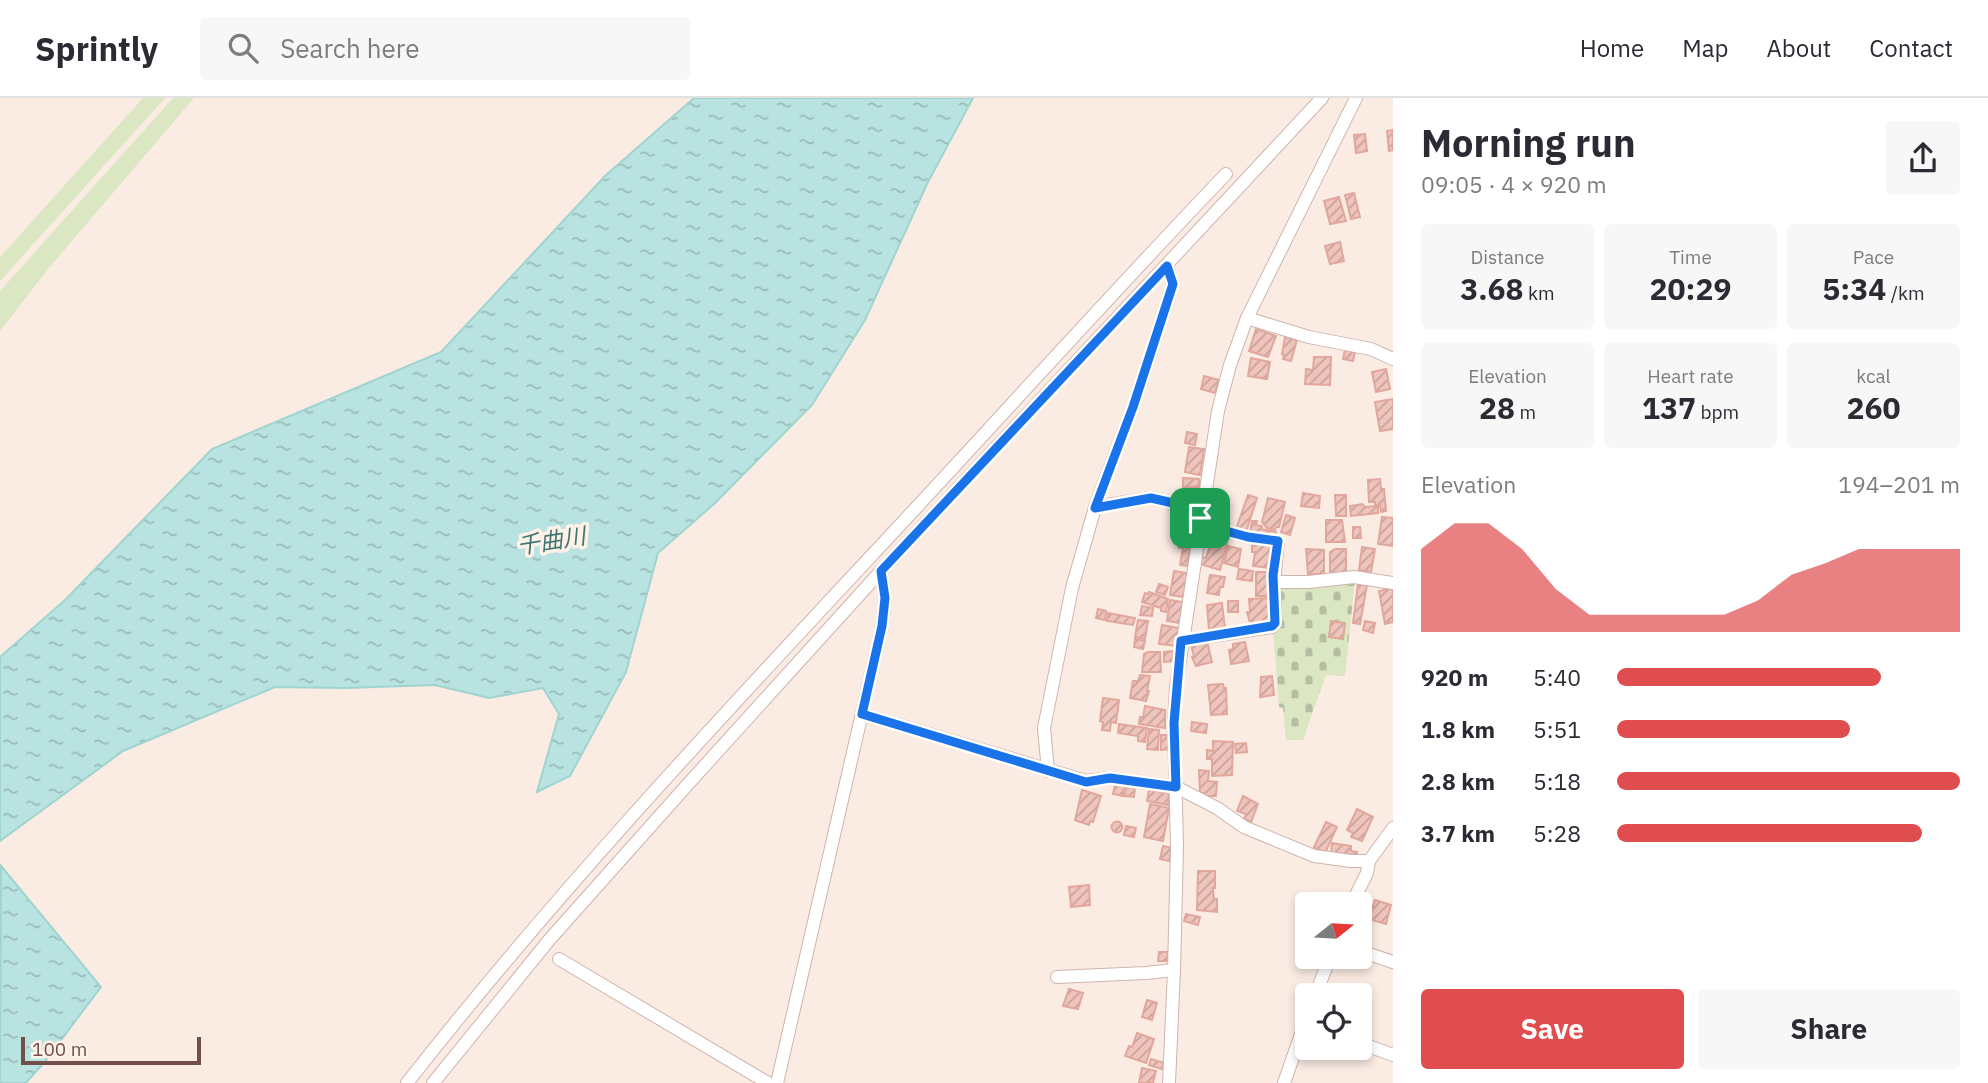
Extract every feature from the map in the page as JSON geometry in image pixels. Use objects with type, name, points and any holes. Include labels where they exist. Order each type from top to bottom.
[{"type":"street","points":[[433,1083],[550,939],[881,571],[1322,98]]},
{"type":"street","points":[[1169,1083],[1177,847],[1174,723],[1181,641],[1217,411],[1247,318],[1356,98]]},
{"type":"street","points":[[407,1083],[516,951],[714,725],[1131,272],[1226,174]]},
{"type":"street","points":[[1048,771],[1044,728],[1072,588],[1095,508],[1133,407],[1173,284],[1167,266]]},
{"type":"street","points":[[1247,318],[1309,337],[1371,349],[1393,359]]},
{"type":"street","points":[[1095,508],[1151,498],[1173,503],[1226,531],[1278,541],[1274,582],[1275,623],[1272,626],[1181,641]]},
{"type":"street","points":[[777,1083],[882,626],[885,598],[881,571]]},
{"type":"street","points":[[1274,582],[1309,582],[1354,577],[1393,583]]},
{"type":"street","points":[[862,714],[1086,782],[1110,778],[1176,787],[1217,808],[1244,827],[1314,856],[1351,862],[1369,861]]},
{"type":"street","points":[[1358,892],[1367,873],[1369,861],[1393,828]]},
{"type":"street","points":[[1372,955],[1393,962]]},
{"type":"street","points":[[559,959],[768,1083]]},
{"type":"street","points":[[1057,977],[1174,970]]},
{"type":"street","points":[[1372,1047],[1393,1055]]},
{"type":"street","points":[[1284,1083],[1295,1052]]},
{"type":"green space","points":[[143,98],[165,98],[0,281],[0,257]]},
{"type":"green space","points":[[173,98],[194,98],[48,269],[0,331],[0,291]]},
{"type":"green space","points":[[1355,580],[1345,676],[1326,675],[1303,740],[1286,740],[1283,708],[1279,707],[1273,631],[1278,592],[1281,587]]},
{"type":"water","name":"千曲川","points":[[694,98],[973,98],[927,184],[865,320],[812,405],[714,504],[658,553],[626,672],[570,776],[537,792],[559,714],[543,688],[489,698],[435,685],[275,687],[123,751],[0,841],[0,657],[65,600],[212,449],[441,352],[606,175]]},
{"type":"water","points":[[1,866],[101,987],[26,1083],[0,1083]]},
{"type":"building","points":[[1393,130],[1393,150],[1389,151],[1387,131]]},
{"type":"building","points":[[1365,134],[1367,151],[1356,153],[1354,135]]},
{"type":"building","points":[[1354,193],[1360,217],[1351,219],[1345,195]]},
{"type":"building","points":[[1339,197],[1346,221],[1330,224],[1324,201]]},
{"type":"building","points":[[1340,242],[1344,261],[1330,264],[1325,246]]},
{"type":"building","points":[[1256,329],[1276,336],[1268,357],[1249,351]]},
{"type":"building","points":[[1285,337],[1297,340],[1291,361],[1283,359]]},
{"type":"building","points":[[1345,350],[1355,352],[1353,361],[1343,359]]},
{"type":"building","points":[[1314,357],[1331,357],[1330,385],[1305,384],[1306,369],[1313,370]]},
{"type":"building","points":[[1251,358],[1270,362],[1267,379],[1248,376]]},
{"type":"building","points":[[1386,369],[1390,389],[1376,392],[1372,372]]},
{"type":"building","points":[[1204,376],[1219,380],[1215,393],[1201,389]]},
{"type":"building","points":[[1393,399],[1393,429],[1380,431],[1375,402]]},
{"type":"building","points":[[1187,432],[1197,434],[1195,445],[1185,443]]},
{"type":"building","points":[[1189,447],[1204,449],[1200,475],[1185,472]]},
{"type":"building","points":[[1183,478],[1199,479],[1199,487],[1183,487]]},
{"type":"building","points":[[1380,479],[1386,511],[1381,512],[1380,505],[1369,502],[1368,480]]},
{"type":"building","points":[[1303,493],[1320,496],[1319,508],[1301,506]]},
{"type":"building","points":[[1248,495],[1257,498],[1246,532],[1236,529]]},
{"type":"building","points":[[1335,495],[1346,495],[1346,516],[1336,516]]},
{"type":"building","points":[[1268,498],[1285,502],[1279,527],[1275,530],[1267,528],[1262,522]]},
{"type":"building","points":[[1362,504],[1365,507],[1378,506],[1378,513],[1351,516],[1350,506]]},
{"type":"building","points":[[1286,515],[1295,518],[1290,535],[1281,532]]},
{"type":"building","points":[[1382,517],[1393,518],[1393,546],[1378,544]]},
{"type":"building","points":[[1326,520],[1342,520],[1345,542],[1326,542]]},
{"type":"building","points":[[1252,521],[1257,521],[1256,525],[1262,526],[1261,529],[1276,532],[1275,537],[1250,533]]},
{"type":"building","points":[[1182,523],[1195,525],[1187,566],[1180,565],[1183,548],[1179,548]]},
{"type":"building","points":[[1353,527],[1360,527],[1361,538],[1353,538]]},
{"type":"building","points":[[1212,540],[1227,544],[1220,570],[1197,563],[1198,556],[1206,558]]},
{"type":"building","points":[[1256,543],[1271,545],[1268,568],[1253,566],[1255,552],[1252,552],[1252,545],[1256,546]]},
{"type":"building","points":[[1228,546],[1241,549],[1238,567],[1224,563]]},
{"type":"building","points":[[1362,547],[1375,549],[1371,572],[1359,570]]},
{"type":"building","points":[[1306,549],[1324,550],[1324,574],[1308,574]]},
{"type":"building","points":[[1346,549],[1346,573],[1330,573],[1330,552]]},
{"type":"building","points":[[1239,569],[1253,571],[1252,581],[1237,579]]},
{"type":"building","points":[[1174,571],[1187,573],[1184,597],[1170,595]]},
{"type":"building","points":[[1256,572],[1267,572],[1269,596],[1256,596]]},
{"type":"building","points":[[1210,575],[1225,577],[1219,595],[1207,593]]},
{"type":"building","points":[[1159,584],[1168,587],[1165,595],[1156,592]]},
{"type":"building","points":[[1358,584],[1367,585],[1360,624],[1353,623]]},
{"type":"building","points":[[1393,588],[1393,622],[1385,624],[1379,591]]},
{"type":"building","points":[[1145,593],[1168,599],[1166,612],[1142,602]]},
{"type":"building","points":[[1268,598],[1270,622],[1250,623],[1247,612],[1250,612],[1249,599]]},
{"type":"building","points":[[1170,600],[1183,602],[1180,623],[1167,621]]},
{"type":"building","points":[[1228,601],[1238,601],[1238,612],[1228,612]]},
{"type":"building","points":[[1222,603],[1225,629],[1209,630],[1207,605]]},
{"type":"building","points":[[1142,606],[1153,608],[1152,616],[1140,615]]},
{"type":"building","points":[[1098,609],[1106,611],[1105,620],[1096,618]]},
{"type":"building","points":[[1108,613],[1135,618],[1133,625],[1107,621]]},
{"type":"building","points":[[1138,620],[1148,621],[1145,639],[1135,637]]},
{"type":"building","points":[[1331,621],[1345,623],[1343,639],[1329,637]]},
{"type":"building","points":[[1365,621],[1375,623],[1373,633],[1363,630]]},
{"type":"building","points":[[1162,625],[1179,628],[1176,646],[1159,644]]},
{"type":"building","points":[[1135,639],[1145,641],[1143,649],[1134,647]]},
{"type":"building","points":[[1207,641],[1212,662],[1196,666],[1191,645]]},
{"type":"building","points":[[1245,642],[1249,661],[1231,664],[1229,650],[1233,649],[1233,644]]},
{"type":"building","points":[[1173,651],[1174,661],[1164,662],[1164,652]]},
{"type":"building","points":[[1160,652],[1161,672],[1142,672],[1144,654]]},
{"type":"building","points":[[1140,675],[1150,676],[1146,701],[1130,698],[1133,681],[1138,681]]},
{"type":"building","points":[[1272,676],[1274,695],[1260,697],[1261,677]]},
{"type":"building","points":[[1223,684],[1226,688],[1227,714],[1211,715],[1208,685]]},
{"type":"building","points":[[1103,698],[1119,700],[1116,723],[1111,722],[1110,731],[1102,730],[1103,722],[1100,721]]},
{"type":"building","points":[[1145,706],[1165,710],[1165,728],[1139,724]]},
{"type":"building","points":[[1192,722],[1207,724],[1206,733],[1191,731]]},
{"type":"building","points":[[1119,724],[1147,728],[1145,742],[1138,741],[1138,736],[1118,733]]},
{"type":"building","points":[[1149,729],[1159,730],[1158,750],[1147,749]]},
{"type":"building","points":[[1161,735],[1170,735],[1170,749],[1161,750]]},
{"type":"building","points":[[1213,741],[1233,742],[1232,775],[1212,776],[1212,759],[1207,759],[1207,750],[1213,751]]},
{"type":"building","points":[[1246,743],[1247,752],[1236,753],[1235,744]]},
{"type":"building","points":[[1199,770],[1209,771],[1208,781],[1217,782],[1216,796],[1200,793]]},
{"type":"building","points":[[1115,785],[1124,786],[1123,796],[1113,794]]},
{"type":"building","points":[[1126,787],[1135,788],[1134,797],[1125,796]]},
{"type":"building","points":[[1082,790],[1101,796],[1093,822],[1090,821],[1089,825],[1075,820]]},
{"type":"building","points":[[1149,790],[1169,793],[1168,805],[1147,801]]},
{"type":"building","points":[[1243,796],[1258,804],[1251,822],[1244,819],[1246,814],[1237,811]]},
{"type":"building","points":[[1150,804],[1169,808],[1163,841],[1144,837]]},
{"type":"building","points":[[1357,809],[1373,817],[1362,841],[1351,837],[1353,833],[1347,830]]},
{"type":"building","points":[[1117,821],[1123,827],[1117,833],[1111,827]]},
{"type":"building","points":[[1326,822],[1337,827],[1325,853],[1314,847]]},
{"type":"building","points":[[1126,826],[1136,828],[1134,837],[1124,835]]},
{"type":"building","points":[[1332,843],[1351,846],[1351,851],[1357,852],[1357,855],[1331,853]]},
{"type":"building","points":[[1163,846],[1172,848],[1169,861],[1160,859]]},
{"type":"building","points":[[1198,871],[1215,871],[1213,892],[1214,899],[1217,899],[1217,912],[1197,910]]},
{"type":"building","points":[[1089,885],[1090,905],[1071,907],[1069,887]]},
{"type":"building","points":[[1375,900],[1391,905],[1386,924],[1372,920]]},
{"type":"building","points":[[1186,914],[1200,917],[1198,925],[1184,921]]},
{"type":"building","points":[[1159,952],[1168,952],[1167,961],[1158,961]]},
{"type":"building","points":[[1069,989],[1083,993],[1078,1009],[1063,1006]]},
{"type":"building","points":[[1147,1000],[1157,1003],[1152,1020],[1142,1017]]},
{"type":"building","points":[[1137,1033],[1154,1039],[1146,1063],[1125,1056]]},
{"type":"building","points":[[1151,1059],[1164,1063],[1162,1069],[1149,1065]]},
{"type":"building","points":[[1142,1068],[1156,1071],[1153,1083],[1139,1083]]},
{"type":"route","points":[[1167,266],[1173,284],[1133,407],[1095,508],[1151,498],[1173,503],[1200,518],[1226,531],[1278,541],[1273,575],[1275,623],[1272,626],[1236,633],[1181,641],[1174,723],[1176,787],[1110,778],[1086,782],[862,714],[882,626],[885,598],[881,571],[1167,266]]}]
